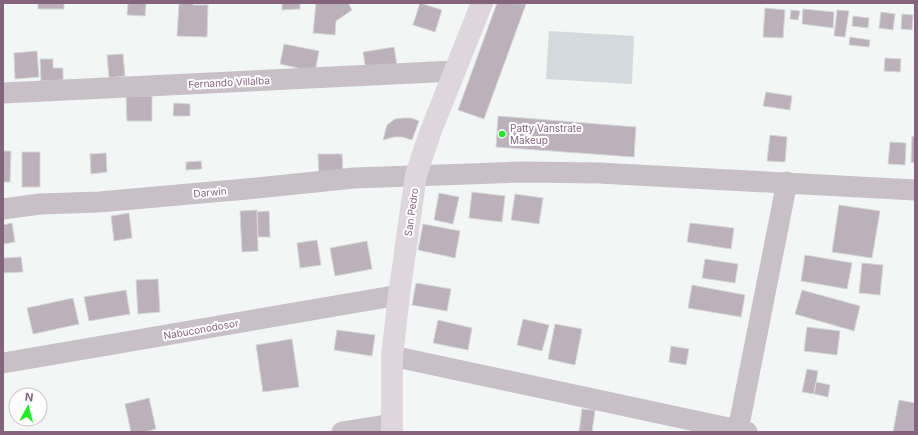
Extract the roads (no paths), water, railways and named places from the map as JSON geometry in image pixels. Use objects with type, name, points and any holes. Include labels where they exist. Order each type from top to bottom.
[{"type":"main road","name":"San Pedro","points":[[392,428],[392,356],[416,175],[430,133],[482,3]]},
{"type":"street","name":"Fernando Villalba","points":[[3,93],[455,71]]},
{"type":"street","name":"Darwin","points":[[3,209],[40,204],[115,200],[354,178],[522,172],[600,172],[915,190]]},
{"type":"street","points":[[392,356],[743,431],[787,182]]},
{"type":"street","name":"Nabuconodosor","points":[[3,363],[399,295]]},
{"type":"street","points":[[342,432],[392,428]]},
{"type":"place","name":"Patty Vanstrate Makeup","points":[[502,134]]}]
